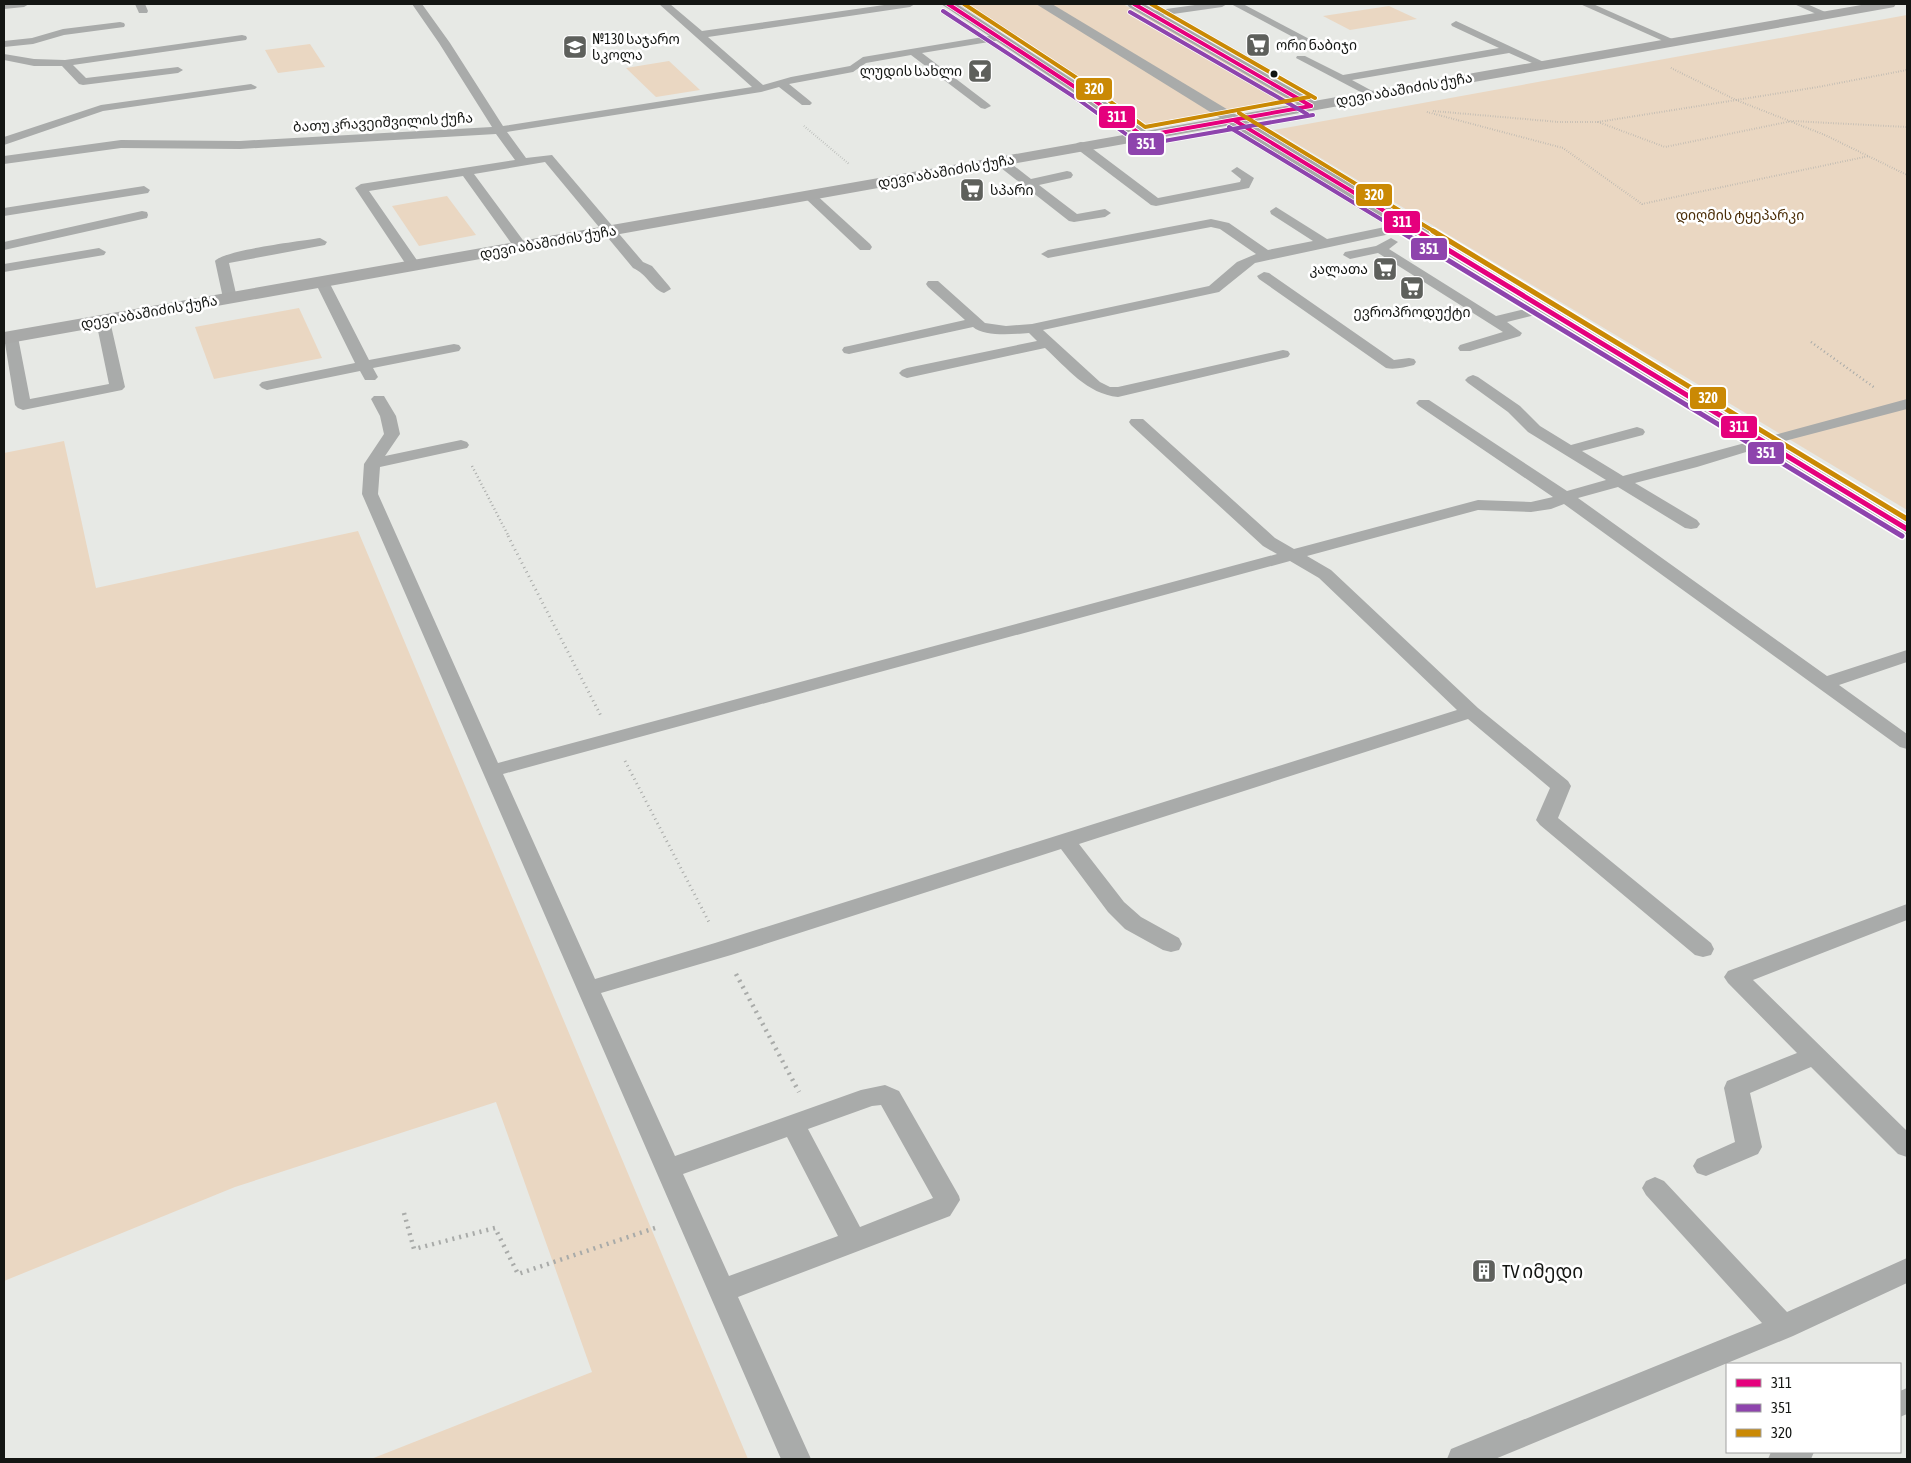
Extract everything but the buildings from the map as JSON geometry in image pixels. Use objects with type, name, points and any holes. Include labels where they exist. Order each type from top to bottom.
[{"type":"street","points":[[948,4],[1084,93],[1143,136]]},
{"type":"street","points":[[1042,4],[1546,308],[1907,529]]},
{"type":"street","points":[[1134,4],[1311,106]]},
{"type":"street","name":"დევი აბაშიძის ქუჩა","points":[[8,337],[1889,4]]},
{"type":"lane","points":[[4,6],[24,4]]},
{"type":"lane","points":[[417,4],[437,29],[500,130],[522,161]]},
{"type":"lane","points":[[664,4],[761,89]]},
{"type":"lane","points":[[700,34],[910,4]]},
{"type":"lane","points":[[1152,14],[1222,4]]},
{"type":"lane","points":[[1236,4],[1310,42]]},
{"type":"lane","points":[[1585,4],[1674,42]]},
{"type":"lane","points":[[1799,4],[1827,15]]},
{"type":"lane","points":[[4,44],[33,41],[50,34],[120,24]]},
{"type":"lane","points":[[1456,24],[1545,65]]},
{"type":"lane","name":"ბათუ კრავეიშვილის ქუჩა","points":[[4,160],[121,144],[240,145],[500,130],[761,89],[781,83],[852,70],[863,60],[1001,37]]},
{"type":"lane","points":[[4,57],[25,62],[65,63],[242,38]]},
{"type":"lane","points":[[1341,79],[1511,49]]},
{"type":"lane","points":[[913,52],[985,106]]},
{"type":"lane","points":[[1301,58],[1372,95]]},
{"type":"lane","points":[[65,63],[83,82],[112,92],[251,87]]},
{"type":"lane","points":[[4,141],[76,115],[112,92],[178,70]]},
{"type":"lane","points":[[781,83],[806,103]]},
{"type":"lane","points":[[1081,146],[1156,202],[1245,185],[1248,178],[1237,171]]},
{"type":"lane","points":[[414,266],[360,188],[548,158],[638,265],[647,269],[664,289]]},
{"type":"lane","points":[[1000,161],[1074,218],[1105,212]]},
{"type":"lane","points":[[466,172],[520,247]]},
{"type":"lane","points":[[1028,182],[1067,175]]},
{"type":"lane","points":[[4,212],[144,190]]},
{"type":"lane","points":[[809,195],[865,247]]},
{"type":"lane","points":[[1276,211],[1325,243]]},
{"type":"lane","points":[[4,246],[142,214]]},
{"type":"lane","points":[[1048,254],[1211,223],[1224,226],[1266,255]]},
{"type":"lane","points":[[933,284],[981,327],[1006,330],[1032,328],[1214,289],[1226,280],[1230,274],[1246,263],[1266,255],[1325,243],[1415,230]]},
{"type":"lane","points":[[1350,256],[1380,249],[1415,230]]},
{"type":"lane","points":[[230,298],[222,261],[233,257],[320,242]]},
{"type":"lane","points":[[1380,249],[1514,333],[1465,348]]},
{"type":"lane","points":[[4,268],[99,252]]},
{"type":"lane","points":[[1264,276],[1391,366],[1409,362]]},
{"type":"lane","points":[[322,282],[367,372]]},
{"type":"lane","points":[[1494,320],[1546,308]]},
{"type":"lane","points":[[8,337],[23,405],[117,387],[103,320]]},
{"type":"lane","points":[[849,350],[976,322]]},
{"type":"lane","points":[[1032,328],[1095,385],[1107,391],[1118,392],[1283,354]]},
{"type":"lane","points":[[907,373],[1047,342]]},
{"type":"lane","points":[[267,385],[367,372],[454,348]]},
{"type":"lane","points":[[1473,380],[1514,409],[1534,429],[1691,524]]},
{"type":"lane","points":[[380,399],[388,416],[392,434],[372,464],[370,494],[796,1459]]},
{"type":"lane","points":[[1424,403],[1565,497],[1907,743]]},
{"type":"lane","points":[[491,771],[614,740],[1478,505],[1531,507],[1551,504],[1565,497],[1621,481],[1691,464],[1764,442],[1906,404]]},
{"type":"lane","points":[[1137,422],[1269,542],[1325,574],[1471,712],[1561,786],[1547,820],[1703,950]]},
{"type":"lane","points":[[1569,450],[1637,432]]},
{"type":"lane","points":[[372,464],[461,445]]},
{"type":"lane","points":[[1823,684],[1907,656]]},
{"type":"lane","points":[[588,989],[723,949],[1471,712]]},
{"type":"lane","points":[[1065,840],[1116,907],[1133,923],[1171,944]]},
{"type":"lane","points":[[1907,912],[1736,977],[1907,1147]]},
{"type":"lane","points":[[1706,1166],[1749,1147],[1736,1088],[1814,1056]]},
{"type":"lane","points":[[668,1169],[870,1097],[885,1095],[890,1098],[946,1196],[947,1200],[941,1208],[722,1292]]},
{"type":"lane","points":[[803,1121],[854,1241]]},
{"type":"lane","points":[[1655,1188],[1783,1327]]},
{"type":"lane","points":[[1462,1459],[1783,1327],[1907,1270]]},
{"type":"lane","points":[[1783,1459],[1797,1453]]},
{"type":"path","points":[[1625,51],[1673,68],[1736,100],[1792,121],[1907,175]]},
{"type":"path","points":[[1869,156],[1642,204],[1563,148],[1419,110],[1559,122],[1598,122],[1818,87],[1907,70]]},
{"type":"path","points":[[1598,122],[1665,147],[1792,121],[1907,127]]},
{"type":"path","points":[[804,125],[854,168]]},
{"type":"path","points":[[1811,342],[1867,384],[1906,404]]},
{"type":"path","points":[[461,445],[723,949],[803,1121]]},
{"type":"path","points":[[404,1213],[414,1248],[495,1228],[518,1274],[690,1217]]},
{"type":"green space","points":[[958,4],[1123,4],[1284,94],[1287,99],[1148,125]]},
{"type":"green space","points":[[1389,6],[1417,19],[1350,30],[1323,16]]},
{"type":"green space","name":"დიღმის ტყეპარკი","points":[[1907,15],[1907,510],[1274,130]]},
{"type":"green space","points":[[310,44],[325,67],[278,73],[265,50]]},
{"type":"green space","points":[[669,61],[700,90],[656,97],[626,68]]},
{"type":"green space","points":[[447,196],[476,235],[419,246],[392,206]]},
{"type":"green space","points":[[299,308],[322,358],[214,379],[195,327]]},
{"type":"green space","points":[[64,441],[96,588],[358,531],[748,1459],[371,1459],[592,1372],[496,1102],[235,1187],[4,1281],[4,453]]},
{"type":"transit line","name":"311","points":[[948,4],[1084,93],[1143,136],[1311,106]]},
{"type":"transit line","name":"320","points":[[964,4],[1089,86],[1145,127],[1309,97]]},
{"type":"transit line","name":"311","points":[[1134,4],[1311,106]]},
{"type":"transit line","name":"320","points":[[1151,4],[1315,98]]},
{"type":"transit line","name":"351","points":[[943,11],[1079,100],[1141,145],[1313,115]]},
{"type":"transit line","name":"351","points":[[1130,12],[1307,114]]},
{"type":"transit line","name":"320","points":[[1239,113],[1907,519]]},
{"type":"transit line","name":"311","points":[[1234,120],[1907,529]]},
{"type":"transit line","name":"351","points":[[1229,127],[1902,536]]},
{"type":"place","name":"ორი ნაბიჯი","points":[[1258,45]]},
{"type":"place","name":"№130 საჯარო სკოლა","points":[[575,47]]},
{"type":"place","name":"ლუდის სახლი","points":[[980,71]]},
{"type":"place","name":"სპარი","points":[[972,190]]},
{"type":"place","name":"კალათა","points":[[1385,269]]},
{"type":"place","name":"ევროპროდუქტი","points":[[1412,288]]},
{"type":"place","name":"TV იმედი","points":[[1484,1271]]}]
